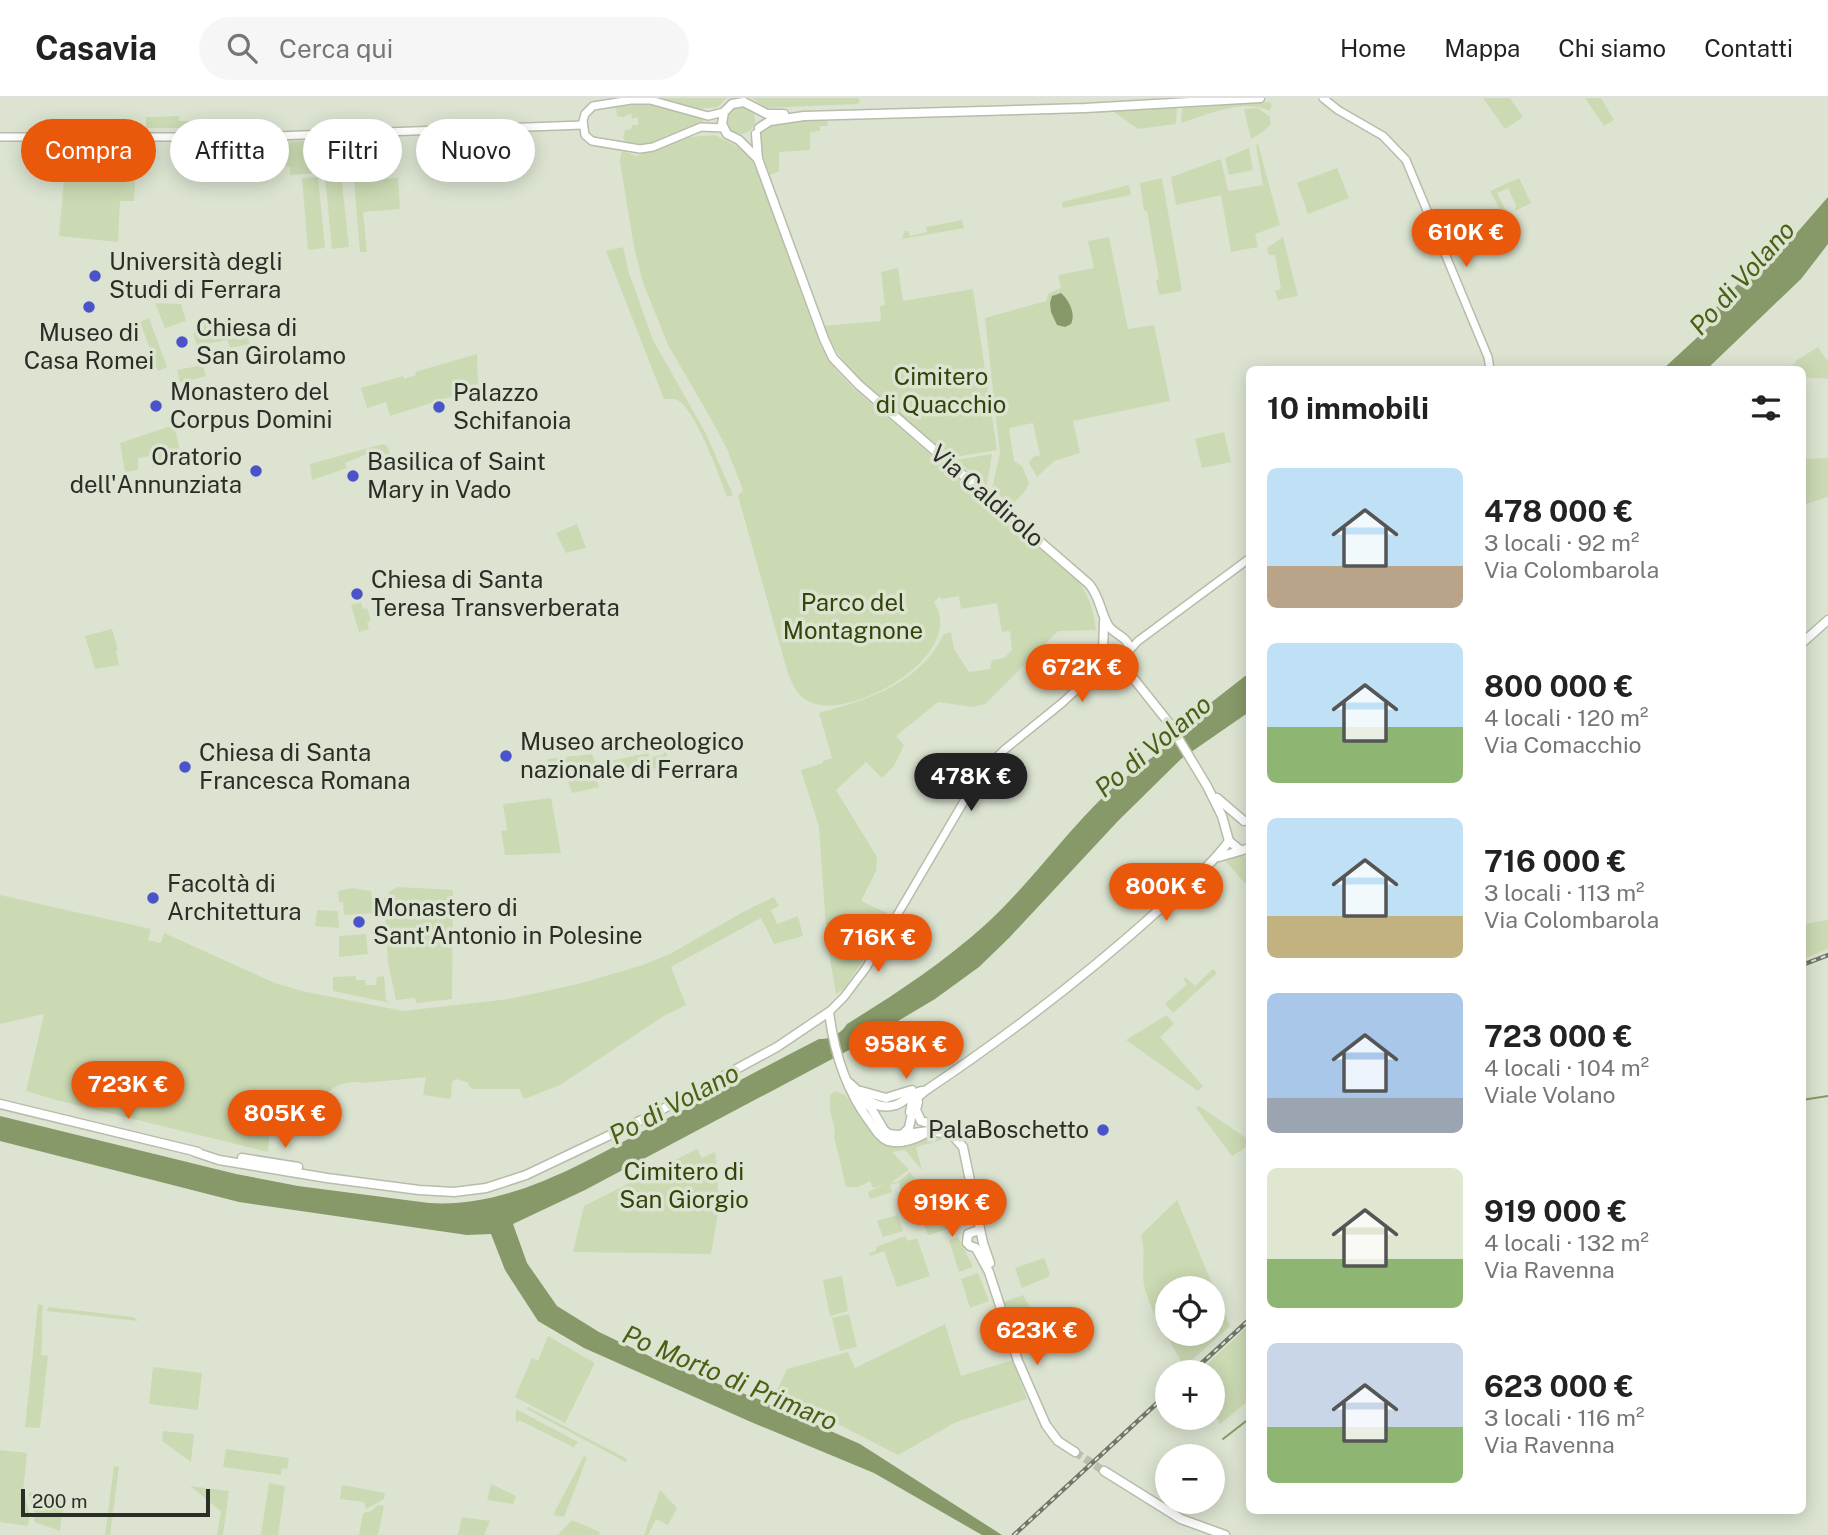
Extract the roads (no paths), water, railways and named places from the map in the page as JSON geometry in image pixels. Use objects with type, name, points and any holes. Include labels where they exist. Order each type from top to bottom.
[{"type":"main road","points":[[724,128],[724,112],[733,101],[750,103],[767,114],[804,116],[1085,108],[1260,98]]},
{"type":"main road","name":"Via Caldirolo","points":[[750,103],[760,118],[757,131],[758,159],[815,317],[833,358],[859,385],[1089,584],[1100,600],[1109,628],[1128,643],[1127,654],[1132,676]]},
{"type":"main road","points":[[739,140],[749,138],[771,121],[804,116]]},
{"type":"main road","name":"Via Caldirolo","points":[[724,128],[758,159]]},
{"type":"main road","name":"Via Caldirolo","points":[[1102,643],[1104,614]]},
{"type":"main road","points":[[1806,640],[1828,620]]},
{"type":"main road","points":[[1120,636],[1109,636],[1102,643],[1102,654],[1132,676],[1169,723],[1207,786],[1234,847],[1240,850]]},
{"type":"main road","points":[[1111,661],[1127,654]]},
{"type":"main road","points":[[1207,786],[1223,804],[1246,821]]},
{"type":"main road","points":[[902,1135],[909,1128],[912,1102],[1099,963],[1214,860],[1229,837],[1233,825],[1246,822]]},
{"type":"main road","points":[[1214,860],[1246,849]]},
{"type":"main road","points":[[0,1104],[219,1160],[449,1192],[475,1190],[503,1183],[552,1163],[679,1101],[784,1043],[829,1012],[844,1078],[886,1132],[895,1136],[929,1131],[956,1137]]},
{"type":"main road","points":[[854,1090],[886,1098],[942,1080]]},
{"type":"main road","points":[[942,1080],[919,1100],[916,1105],[917,1115],[924,1124],[946,1128],[963,1147],[979,1239],[990,1261],[994,1287],[1018,1361],[1046,1425],[1058,1441],[1075,1452]]},
{"type":"main road","points":[[854,1090],[871,1103],[905,1108],[929,1131]]},
{"type":"main road","points":[[854,1090],[861,1111],[884,1139],[900,1142],[921,1137],[929,1131]]},
{"type":"main road","points":[[880,1121],[881,1114],[892,1106],[915,1093],[925,1091]]},
{"type":"main road","points":[[1104,1471],[1181,1519],[1224,1535]]},
{"type":"street","points":[[1323,98],[1384,136],[1406,160],[1490,366]]},
{"type":"street","points":[[724,112],[708,116],[650,100],[612,102],[591,108],[585,114],[583,125],[585,135],[592,141],[640,149],[653,147],[701,127],[724,128]]},
{"type":"street","points":[[0,137],[244,136],[583,125]]},
{"type":"street","points":[[1127,654],[1153,630],[1246,561]]},
{"type":"street","points":[[1120,636],[1140,636],[1153,630]]},
{"type":"street","points":[[1089,677],[1102,643]]},
{"type":"street","points":[[829,1012],[866,968],[980,774],[999,754],[1111,661]]},
{"type":"waterway","points":[[1806,1099],[1828,1096]]},
{"type":"waterway","points":[[1223,1439],[1246,1421]]},
{"type":"tunnel","points":[[1075,1452],[1104,1471]]},
{"type":"railway","points":[[1806,963],[1828,955]]},
{"type":"railway","points":[[1205,1360],[1246,1323]]},
{"type":"railway","points":[[1014,1535],[1155,1405]]},
{"type":"place","name":"Università degli Studi di Ferrara","points":[[95,276]]},
{"type":"place","name":"Museo di Casa Romei","points":[[89,307]]},
{"type":"place","name":"Chiesa di San Girolamo","points":[[182,342]]},
{"type":"place","name":"Monastero del Corpus Domini","points":[[156,406]]},
{"type":"place","name":"Palazzo Schifanoia","points":[[439,407]]},
{"type":"place","name":"Oratorio dell'Annunziata","points":[[256,471]]},
{"type":"place","name":"Basilica of Saint Mary in Vado","points":[[353,476]]},
{"type":"place","name":"Chiesa di Santa Teresa Transverberata","points":[[357,594]]},
{"type":"place","name":"Museo archeologico nazionale di Ferrara","points":[[506,756]]},
{"type":"place","name":"Chiesa di Santa Francesca Romana","points":[[185,767]]},
{"type":"place","name":"Facoltà di Architettura","points":[[153,898]]},
{"type":"place","name":"Monastero di Sant'Antonio in Polesine","points":[[359,922]]},
{"type":"place","name":"PalaBoschetto","points":[[1103,1130]]},
{"type":"water label","name":"Po di Volano","points":[[1742,278]]},
{"type":"water label","name":"Po di Volano","points":[[1153,746]]},
{"type":"water label","name":"Po di Volano","points":[[674,1104]]},
{"type":"water label","name":"Po Morto di Primaro","points":[[730,1378]]},
{"type":"park label","name":"Cimitero di Quacchio","points":[[941,391]]},
{"type":"park label","name":"Parco del Montagnone","points":[[853,617]]},
{"type":"park label","name":"Cimitero di San Giorgio","points":[[684,1186]]}]
